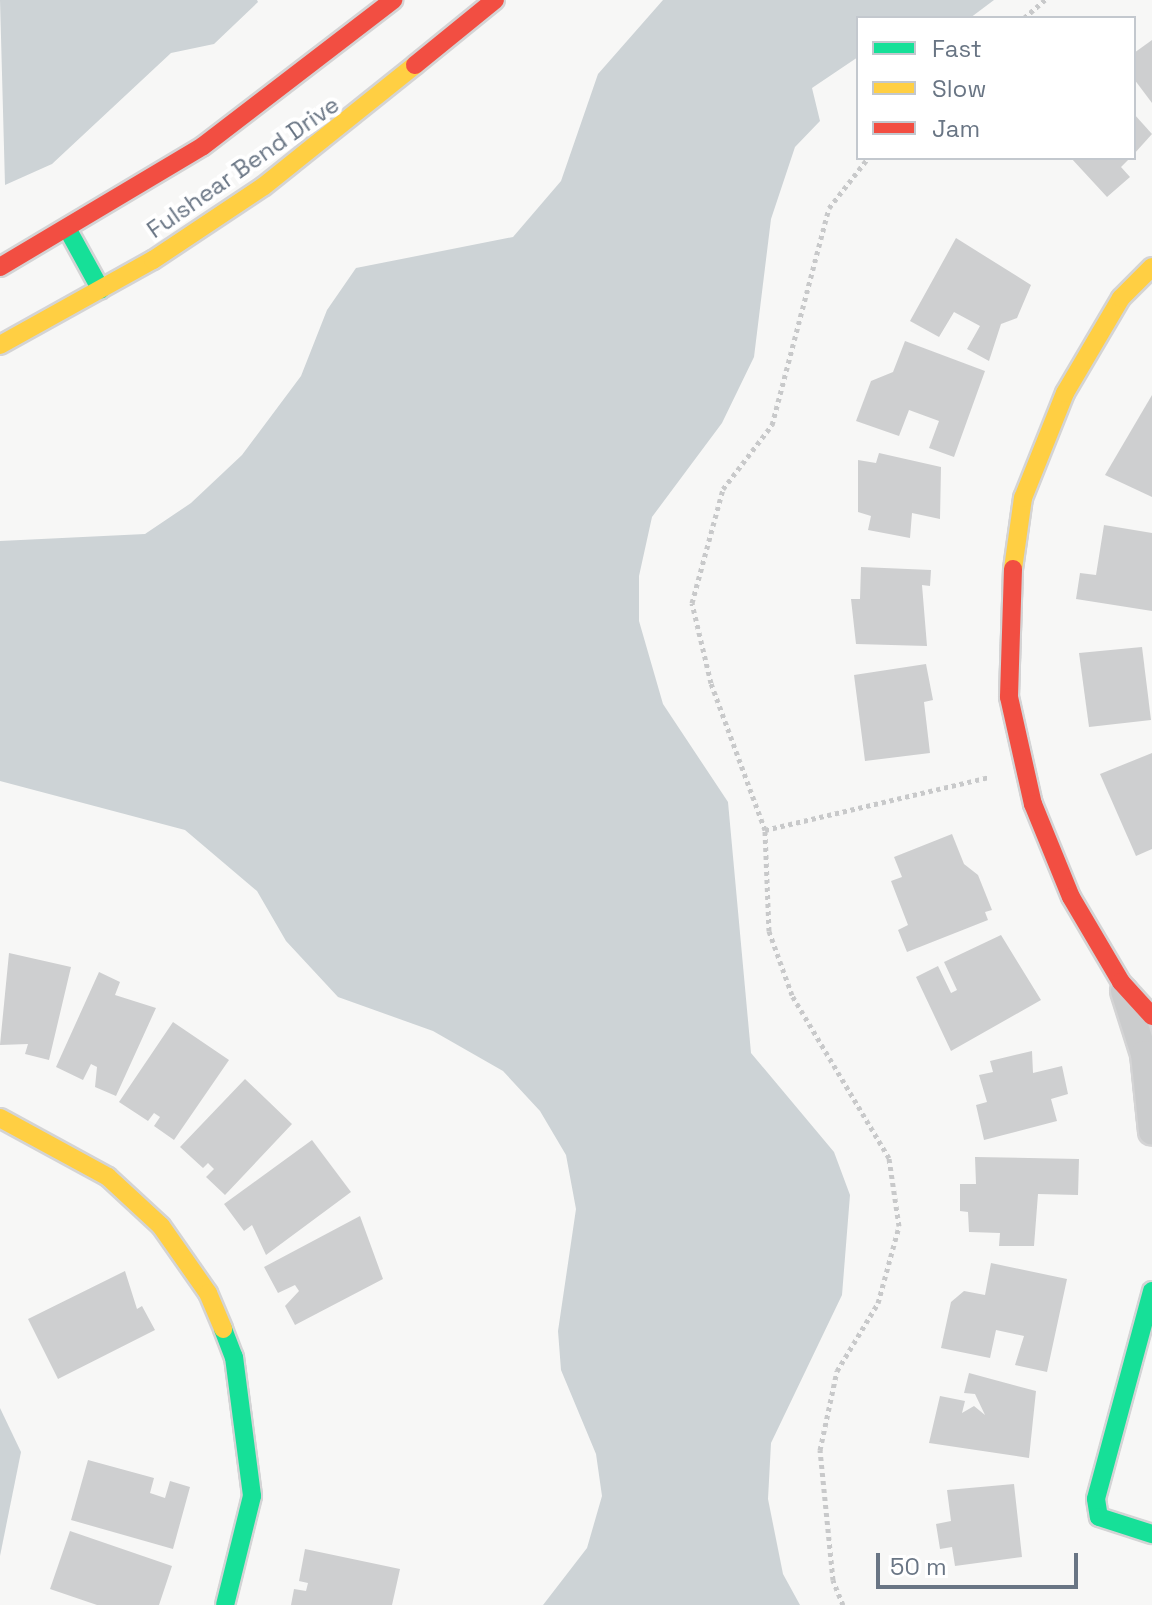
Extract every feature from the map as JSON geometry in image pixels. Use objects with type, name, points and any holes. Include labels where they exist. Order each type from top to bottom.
[{"type":"street","name":"Fulshear Bend Drive","points":[[0,267],[68,230],[203,146],[393,0]]},
{"type":"street","name":"Fulshear Bend Drive","points":[[0,345],[101,290],[333,136],[495,0]]},
{"type":"street","points":[[68,230],[101,290]]},
{"type":"street","points":[[1152,267],[1121,298],[1065,393],[1023,498],[1009,598],[1009,697],[1033,804],[1071,897],[1121,982],[1152,1016]]},
{"type":"street","points":[[1121,982],[1144,1054],[1152,1132]]},
{"type":"street","points":[[0,1118],[108,1177],[161,1226],[208,1293],[234,1357],[252,1496],[225,1605]]},
{"type":"street","points":[[1152,1291],[1096,1499],[1099,1517],[1152,1534]]},
{"type":"path","points":[[1026,16],[1045,0]]},
{"type":"path","points":[[843,1605],[833,1580],[820,1450],[837,1371],[878,1303],[899,1226],[889,1158],[792,995],[769,931],[765,830],[711,683],[692,603],[723,489],[772,425],[829,208],[866,160]]},
{"type":"path","points":[[765,830],[989,777]]},
{"type":"shaded area","points":[[0,0],[258,2],[214,44],[171,53],[52,164],[5,185]]},
{"type":"shaded area","points":[[663,0],[994,0],[973,16],[856,16],[856,58],[812,88],[820,121],[795,147],[771,219],[754,357],[722,423],[652,517],[639,576],[639,621],[663,704],[728,802],[751,1053],[834,1152],[850,1195],[842,1295],[771,1443],[768,1499],[783,1574],[800,1605],[543,1605],[587,1548],[602,1496],[596,1454],[561,1370],[558,1331],[576,1209],[566,1155],[540,1111],[503,1071],[433,1031],[338,997],[286,941],[257,891],[185,830],[0,781],[0,541],[145,534],[191,503],[242,455],[301,376],[327,310],[356,268],[513,237],[561,181],[598,74]]},
{"type":"shaded area","points":[[0,1408],[21,1452],[0,1556]]},
{"type":"building","points":[[1152,40],[1152,103],[1136,82],[1136,52]]},
{"type":"building","points":[[1136,116],[1152,134],[1136,152]]},
{"type":"building","points":[[1073,160],[1128,160],[1121,167],[1130,177],[1107,197]]},
{"type":"building","points":[[956,238],[1031,285],[1017,318],[1001,324],[989,361],[967,349],[980,326],[954,312],[939,337],[910,321]]},
{"type":"building","points":[[905,341],[985,371],[954,457],[929,448],[939,421],[909,410],[899,436],[856,421],[871,381],[893,372]]},
{"type":"building","points":[[1152,395],[1152,497],[1105,475]]},
{"type":"building","points":[[879,453],[941,467],[940,519],[912,513],[910,538],[868,530],[871,516],[858,512],[858,460],[876,463]]},
{"type":"building","points":[[1104,525],[1152,533],[1152,611],[1076,599],[1080,573],[1096,575]]},
{"type":"building","points":[[861,567],[931,570],[930,586],[922,585],[927,646],[856,644],[851,599],[860,599]]},
{"type":"building","points":[[1142,647],[1151,720],[1089,727],[1079,653]]},
{"type":"building","points":[[926,664],[933,700],[924,702],[930,753],[865,761],[854,675]]},
{"type":"building","points":[[1152,753],[1152,849],[1136,856],[1100,774]]},
{"type":"building","points":[[952,834],[964,864],[978,875],[992,910],[985,912],[988,920],[907,952],[898,930],[908,925],[891,881],[902,877],[894,857]]},
{"type":"building","points":[[1001,935],[1041,1000],[951,1051],[916,977],[938,966],[951,993],[957,990],[944,962]]},
{"type":"building","points":[[9,953],[71,967],[49,1060],[25,1054],[28,1044],[0,1045]]},
{"type":"building","points":[[99,972],[120,982],[115,995],[156,1008],[116,1096],[95,1087],[97,1067],[91,1064],[83,1080],[56,1067]]},
{"type":"building","points":[[173,1022],[229,1060],[174,1140],[154,1126],[160,1117],[154,1113],[148,1121],[119,1102]]},
{"type":"building","points":[[1032,1051],[1033,1073],[1062,1066],[1068,1094],[1051,1099],[1057,1121],[984,1140],[976,1105],[987,1102],[979,1075],[993,1072],[990,1061]]},
{"type":"building","points":[[245,1079],[292,1124],[225,1195],[206,1177],[214,1169],[208,1163],[203,1168],[180,1147]]},
{"type":"building","points":[[312,1140],[351,1192],[266,1255],[252,1225],[244,1231],[224,1204]]},
{"type":"building","points":[[975,1157],[1079,1159],[1078,1195],[1038,1194],[1034,1246],[999,1246],[1000,1233],[969,1232],[968,1212],[960,1211],[960,1184],[976,1184]]},
{"type":"building","points":[[360,1216],[383,1279],[295,1325],[285,1306],[299,1291],[295,1285],[278,1293],[264,1267]]},
{"type":"building","points":[[991,1263],[1067,1279],[1047,1372],[1015,1365],[1024,1336],[996,1330],[990,1358],[941,1348],[951,1302],[964,1291],[985,1295]]},
{"type":"building","points":[[125,1271],[137,1309],[142,1306],[155,1330],[58,1379],[28,1319]]},
{"type":"building","points":[[969,1373],[1036,1391],[1029,1458],[929,1443],[940,1396],[965,1401],[962,1413],[974,1406],[985,1415],[975,1394],[964,1393]]},
{"type":"building","points":[[88,1460],[154,1478],[150,1493],[165,1498],[170,1481],[190,1487],[173,1549],[71,1520]]},
{"type":"building","points":[[1014,1484],[1022,1557],[955,1566],[952,1547],[940,1549],[936,1524],[951,1521],[947,1490]]},
{"type":"building","points":[[70,1531],[172,1566],[159,1605],[97,1605],[50,1589]]},
{"type":"building","points":[[305,1549],[400,1569],[392,1605],[291,1605],[294,1589],[306,1591],[308,1583],[299,1581]]},
{"type":"traffic: fast","points":[[68,230],[101,290]]},
{"type":"traffic: fast","points":[[1152,1291],[1096,1499],[1099,1517],[1152,1534]]},
{"type":"traffic: fast","points":[[223,1329],[234,1357],[252,1496],[225,1605]]},
{"type":"traffic: slow","points":[[0,345],[153,260],[264,186],[415,65]]},
{"type":"traffic: slow","points":[[1013,569],[1023,498],[1065,393],[1121,298],[1152,267]]},
{"type":"traffic: slow","points":[[0,1118],[108,1177],[161,1226],[208,1293],[223,1329]]},
{"type":"traffic: jam","points":[[0,267],[203,146],[393,0]]},
{"type":"traffic: jam","points":[[415,65],[495,0]]},
{"type":"traffic: jam","points":[[1013,569],[1009,697],[1033,804],[1071,897],[1121,982],[1152,1016]]}]
